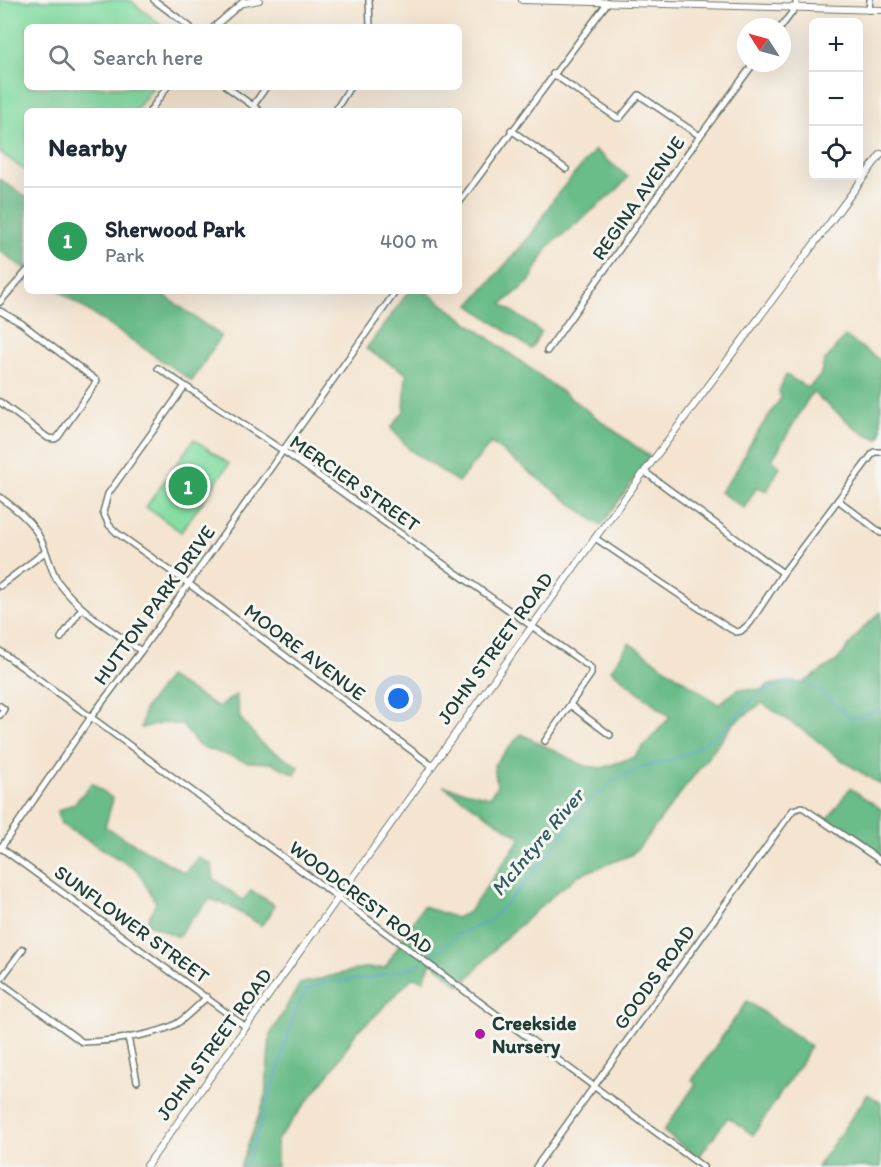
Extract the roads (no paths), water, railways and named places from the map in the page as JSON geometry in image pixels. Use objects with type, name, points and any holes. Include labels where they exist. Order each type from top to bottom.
[{"type":"main road","points":[[244,2],[259,0]]},
{"type":"main road","points":[[522,0],[796,4],[881,10]]},
{"type":"main road","name":"JOHN STREET ROAD","points":[[146,1167],[595,538],[881,154]]},
{"type":"street","points":[[154,0],[186,24]]},
{"type":"street","points":[[369,0],[370,24]]},
{"type":"street","points":[[869,10],[870,0]]},
{"type":"street","points":[[218,24],[244,2]]},
{"type":"street","points":[[462,199],[608,2]]},
{"type":"street","points":[[787,18],[796,4]]},
{"type":"street","name":"REGINA AVENUE","points":[[547,351],[747,72]]},
{"type":"street","points":[[553,74],[617,118],[620,118],[639,95],[700,136]]},
{"type":"street","points":[[152,108],[165,90]]},
{"type":"street","points":[[231,90],[256,108]]},
{"type":"street","points":[[253,106],[265,90]]},
{"type":"street","points":[[337,108],[348,90]]},
{"type":"street","points":[[512,130],[566,169]]},
{"type":"street","points":[[0,302],[24,274]]},
{"type":"street","name":"HUTTON PARK DRIVE","points":[[0,848],[394,294]]},
{"type":"street","points":[[0,311],[21,323],[97,381],[55,439],[48,438],[0,402]]},
{"type":"street","name":"MERCIER STREET","points":[[158,368],[282,450],[591,668],[591,674],[570,705]]},
{"type":"street","name":"MOORE AVENUE","points":[[185,386],[108,494],[103,512],[109,525],[431,765]]},
{"type":"street","points":[[595,538],[736,632],[745,629],[783,573],[874,452],[879,451]]},
{"type":"street","points":[[645,472],[783,573]]},
{"type":"street","points":[[0,496],[26,518],[41,540],[59,582],[82,608],[141,651]]},
{"type":"street","points":[[838,500],[881,533]]},
{"type":"street","points":[[0,586],[45,552]]},
{"type":"street","points":[[61,638],[82,608]]},
{"type":"street","name":"WOODCREST ROAD","points":[[0,651],[703,1167]]},
{"type":"street","points":[[544,741],[570,705],[610,735]]},
{"type":"street","points":[[0,706],[4,709],[0,715]]},
{"type":"street","name":"GOODS ROAD","points":[[536,1167],[793,810],[799,807],[824,821],[881,861]]},
{"type":"street","name":"SUNFLOWER STREET","points":[[0,848],[246,1027]]},
{"type":"street","points":[[23,949],[0,981],[79,1041],[128,1037],[168,1028],[178,1023],[207,997]]},
{"type":"street","points":[[128,1037],[137,1081]]},
{"type":"waterway","name":"McIntyre River","points":[[426,960],[457,935],[489,921],[523,886],[590,800],[615,780],[643,767],[677,758],[694,750],[725,728],[753,699],[765,691],[788,682],[803,683],[820,691],[849,717],[857,718],[881,708]]},
{"type":"waterway","name":"McIntyre River","points":[[245,1167],[264,1114],[295,1012],[306,990],[324,982],[367,979],[411,968],[422,962]]},
{"type":"place","name":"Sherwood Park","points":[[188,486]]},
{"type":"place","name":"Creekside Nursery","points":[[480,1034]]}]
